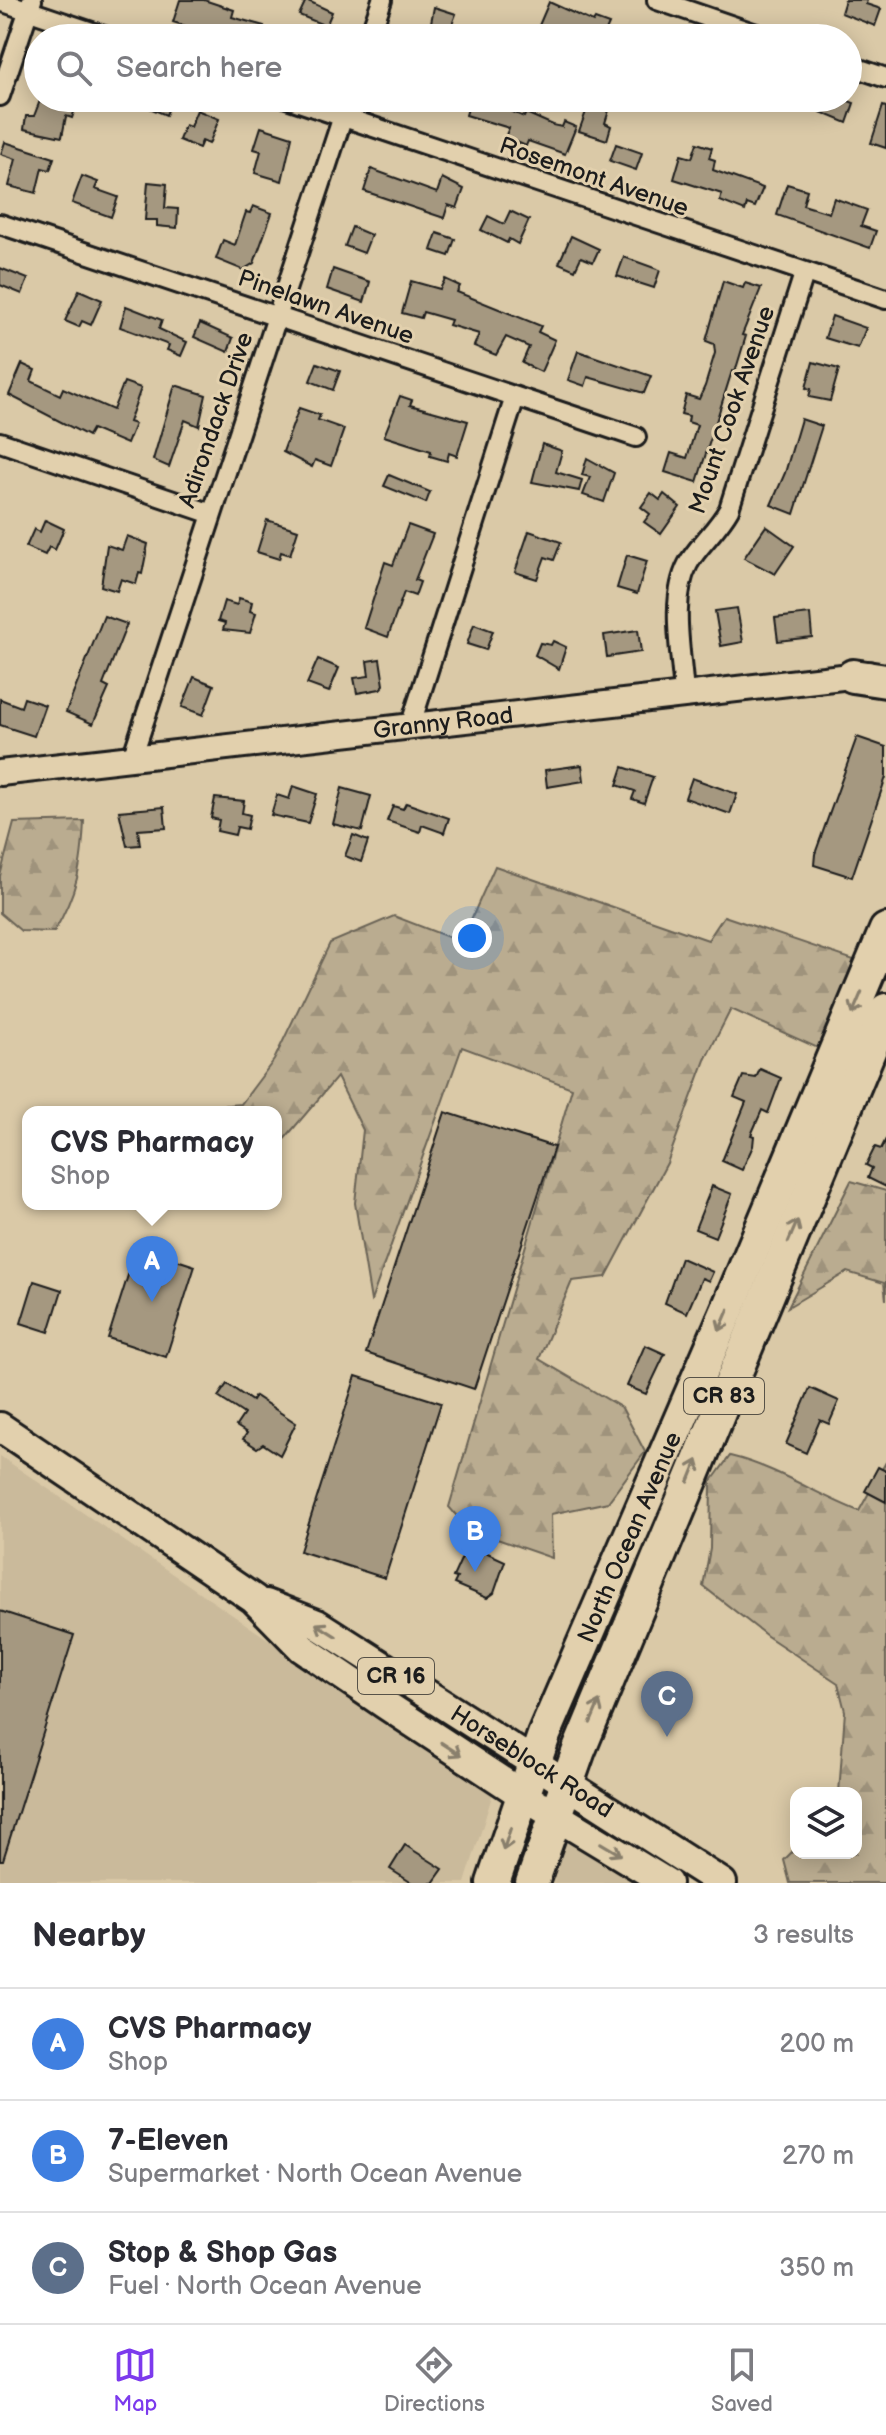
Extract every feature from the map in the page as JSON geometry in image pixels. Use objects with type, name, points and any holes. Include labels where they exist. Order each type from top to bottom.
[{"type":"highway","points":[[853,676],[886,681]]},
{"type":"highway","name":"North Ocean Avenue","points":[[493,1883],[533,1764],[886,930]]},
{"type":"highway","name":"North Ocean Avenue","points":[[532,1883],[566,1784],[886,1010]]},
{"type":"main road","name":"Horseblock Road","points":[[0,1427],[254,1599],[302,1648],[522,1795],[667,1883]]},
{"type":"main road","name":"Horseblock Road","points":[[254,1599],[317,1624],[722,1883]]},
{"type":"street","points":[[374,24],[382,0]]},
{"type":"street","points":[[657,0],[727,24]]},
{"type":"street","points":[[0,1],[30,5],[76,24]]},
{"type":"street","points":[[0,96],[30,5]]},
{"type":"street","points":[[862,70],[886,78]]},
{"type":"street","name":"Rosemont Avenue","points":[[328,112],[886,299]]},
{"type":"street","name":"Adirondack Drive","points":[[132,758],[209,513],[344,112]]},
{"type":"street","name":"Pinelawn Avenue","points":[[0,224],[636,437]]},
{"type":"street","name":"Mount Cook Avenue","points":[[684,695],[682,586],[688,564],[715,533],[729,509],[804,274]]},
{"type":"street","points":[[410,727],[515,397]]},
{"type":"street","points":[[0,442],[209,513]]},
{"type":"street","name":"Granny Road","points":[[0,773],[886,672]]},
{"type":"shaded area","points":[[0,1456],[493,1793],[465,1883],[0,1883]]},
{"type":"shaded area","points":[[569,1832],[649,1883],[553,1883]]},
{"type":"green space","points":[[84,821],[77,879],[54,932],[21,931],[0,913],[0,876],[14,823]]},
{"type":"green space","points":[[495,866],[708,940],[724,916],[854,960],[820,1049],[731,1009],[705,1060],[667,1163],[606,1277],[572,1281],[539,1359],[622,1408],[645,1452],[608,1502],[551,1514],[552,1558],[468,1529],[449,1507],[572,1088],[462,1047],[371,1301],[355,1203],[363,1130],[337,1077],[282,1142],[282,1106],[216,1106],[241,1104],[274,1060],[330,943],[394,916],[461,942]]},
{"type":"green space","points":[[851,1181],[886,1191],[886,1300],[884,1283],[847,1272],[788,1307]]},
{"type":"green space","points":[[730,1456],[763,1467],[859,1511],[886,1462],[886,1883],[790,1883],[784,1860],[790,1854],[790,1859],[862,1859],[862,1787],[839,1787],[845,1711],[838,1683],[767,1636],[703,1586],[710,1549],[711,1482]]},
{"type":"building","points":[[180,0],[204,0],[234,10],[232,17],[257,24],[179,24],[173,22]]},
{"type":"building","points":[[306,0],[332,12],[327,24],[299,15]]},
{"type":"building","points":[[845,0],[867,0],[866,4],[881,9],[875,26],[841,13]]},
{"type":"building","points":[[549,2],[593,22],[595,19],[609,24],[540,24]]},
{"type":"building","points":[[434,7],[456,14],[452,24],[431,24]]},
{"type":"building","points":[[883,106],[886,107],[886,148],[871,143]]},
{"type":"building","points":[[36,112],[74,112],[72,118],[66,116],[62,137],[24,129],[26,116],[34,116]]},
{"type":"building","points":[[196,112],[219,119],[209,144],[202,141],[199,148],[179,140],[185,125],[190,127]]},
{"type":"building","points":[[467,112],[513,112],[524,117],[526,113],[553,125],[562,127],[564,122],[576,127],[565,154],[528,141],[526,146],[505,137],[509,128],[466,115]]},
{"type":"building","points":[[586,112],[609,112],[605,123],[611,126],[607,140],[579,131]]},
{"type":"building","points":[[821,112],[851,112],[847,123]]},
{"type":"building","points":[[261,127],[292,137],[282,181],[255,173],[261,151],[254,149]]},
{"type":"building","points":[[5,142],[54,158],[50,170],[42,168],[36,193],[9,186],[16,159],[1,154]]},
{"type":"building","points":[[697,143],[712,148],[709,158],[715,160],[713,170],[763,188],[755,207],[747,204],[745,211],[720,201],[722,194],[674,179],[681,155],[692,158]]},
{"type":"building","points":[[616,144],[642,153],[636,170],[610,161]]},
{"type":"building","points":[[371,169],[437,193],[442,178],[464,189],[457,208],[448,205],[444,218],[364,191]]},
{"type":"building","points":[[82,176],[98,182],[95,189],[118,197],[111,217],[72,203]]},
{"type":"building","points":[[148,182],[167,184],[165,208],[178,209],[177,228],[157,226],[157,220],[145,220]]},
{"type":"building","points":[[787,184],[807,190],[803,205],[829,213],[834,198],[867,210],[861,226],[876,231],[870,248],[777,215]]},
{"type":"building","points":[[253,206],[272,213],[254,263],[243,270],[216,259],[223,240],[235,245],[246,212],[250,213]]},
{"type":"building","points":[[510,211],[529,220],[518,244],[509,239],[507,243],[481,230],[488,216],[504,224]]},
{"type":"building","points":[[352,227],[371,235],[364,253],[345,246]]},
{"type":"building","points":[[437,233],[455,239],[449,256],[431,250]]},
{"type":"building","points":[[571,236],[599,249],[593,262],[581,257],[575,270],[559,263]]},
{"type":"building","points":[[624,257],[660,270],[654,288],[617,276]]},
{"type":"building","points":[[0,268],[28,279],[22,294],[0,285]]},
{"type":"building","points":[[333,269],[370,282],[364,302],[327,289]]},
{"type":"building","points":[[445,279],[460,286],[457,292],[541,326],[538,332],[555,340],[541,372],[522,363],[529,347],[506,337],[496,355],[474,346],[479,334],[449,325],[451,320],[423,312],[421,318],[402,313],[411,281],[440,289]]},
{"type":"building","points":[[723,281],[743,288],[745,283],[761,288],[742,335],[746,336],[735,372],[732,371],[697,482],[665,472],[671,453],[687,458],[697,425],[688,422],[689,416],[681,414],[686,395],[699,399],[705,386],[715,353],[714,344],[706,341]]},
{"type":"building","points":[[79,290],[102,300],[91,325],[82,321],[79,327],[65,321]]},
{"type":"building","points":[[126,306],[162,320],[159,329],[187,342],[181,356],[167,350],[169,345],[120,327]]},
{"type":"building","points":[[832,316],[866,328],[858,348],[825,338]]},
{"type":"building","points":[[200,323],[233,338],[228,352],[194,337]]},
{"type":"building","points":[[578,351],[651,376],[644,393],[588,377],[585,386],[568,380]]},
{"type":"building","points":[[813,362],[839,369],[830,401],[809,397],[811,389],[806,388]]},
{"type":"building","points":[[317,363],[340,371],[333,390],[310,381]]},
{"type":"building","points":[[22,364],[35,370],[31,381],[60,395],[63,388],[113,410],[124,382],[141,388],[129,422],[135,424],[127,444],[92,429],[88,436],[9,395]]},
{"type":"building","points":[[175,385],[206,395],[199,426],[185,420],[169,467],[153,460]]},
{"type":"building","points":[[400,396],[412,400],[410,405],[468,421],[457,456],[449,453],[447,461],[430,456],[431,451],[384,436]]},
{"type":"building","points":[[299,408],[320,415],[318,420],[344,429],[331,466],[315,460],[312,467],[283,452]]},
{"type":"building","points":[[801,419],[822,426],[794,514],[771,505],[785,473]]},
{"type":"building","points":[[542,444],[562,451],[556,472],[582,480],[579,491],[532,482]]},
{"type":"building","points":[[587,458],[614,473],[604,502],[583,495],[590,477],[582,475]]},
{"type":"building","points":[[389,475],[430,492],[426,503],[384,486]]},
{"type":"building","points":[[651,493],[660,500],[664,494],[680,507],[661,534],[644,522],[650,514],[641,507]]},
{"type":"building","points":[[45,520],[64,529],[55,550],[49,547],[45,555],[26,547],[34,529],[40,532]]},
{"type":"building","points":[[267,520],[298,530],[290,555],[281,552],[279,559],[257,552]]},
{"type":"building","points":[[408,525],[433,534],[415,580],[420,582],[415,596],[404,592],[388,637],[364,628],[385,562],[393,565]]},
{"type":"building","points":[[766,526],[794,546],[775,574],[744,558]]},
{"type":"building","points":[[529,531],[561,542],[554,560],[545,557],[537,579],[515,572]]},
{"type":"building","points":[[127,536],[148,544],[142,574],[139,573],[136,584],[121,579],[117,591],[101,586],[107,545],[122,550]]},
{"type":"building","points":[[627,555],[647,561],[637,594],[617,588]]},
{"type":"building","points":[[239,598],[252,602],[250,611],[256,613],[250,633],[223,630],[225,623],[218,621],[224,601],[237,605]]},
{"type":"building","points":[[737,608],[743,642],[721,646],[715,611]]},
{"type":"building","points":[[810,614],[812,637],[778,641],[775,618]]},
{"type":"building","points":[[104,616],[127,624],[103,685],[109,688],[93,724],[66,712]]},
{"type":"building","points":[[474,624],[493,631],[486,650],[467,644]]},
{"type":"building","points":[[638,630],[641,652],[607,657],[604,635]]},
{"type":"building","points":[[553,641],[566,647],[559,669],[535,655],[540,643],[551,645]]},
{"type":"building","points":[[318,659],[339,668],[329,692],[307,684]]},
{"type":"building","points":[[380,659],[384,685],[380,689],[357,693],[354,678],[369,676],[367,661]]},
{"type":"building","points":[[194,677],[214,685],[203,715],[182,707]]},
{"type":"building","points":[[24,698],[45,705],[34,736],[0,725],[0,699],[21,707]]},
{"type":"building","points":[[857,737],[886,747],[886,777],[852,877],[814,865],[815,854]]},
{"type":"building","points":[[582,765],[584,781],[547,787],[545,770]]},
{"type":"building","points":[[623,767],[653,777],[644,803],[632,799],[635,791],[617,785]]},
{"type":"building","points":[[692,778],[737,794],[730,814],[685,798]]},
{"type":"building","points":[[293,786],[317,794],[308,823],[271,815],[277,795],[289,799]]},
{"type":"building","points":[[342,788],[371,796],[362,831],[333,824]]},
{"type":"building","points":[[215,798],[244,801],[242,813],[250,815],[247,829],[237,827],[235,835],[217,831],[219,820],[211,818]]},
{"type":"building","points":[[406,803],[449,818],[444,833],[422,825],[420,832],[387,821],[393,806],[403,809]]},
{"type":"building","points":[[164,807],[166,828],[138,830],[140,845],[127,846],[119,811]]},
{"type":"building","points":[[353,835],[368,841],[361,862],[345,856]]},
{"type":"building","points":[[760,1069],[781,1078],[768,1113],[762,1110],[751,1135],[754,1136],[753,1146],[742,1170],[722,1161],[746,1102],[734,1097],[743,1076],[756,1078]]},
{"type":"building","points":[[445,1112],[554,1147],[474,1389],[366,1353]]},
{"type":"building","points":[[886,1139],[886,1187],[868,1178],[872,1168],[866,1165],[875,1147],[881,1149]]},
{"type":"building","points":[[712,1186],[732,1194],[715,1237],[695,1229]]},
{"type":"building","points":[[137,1247],[195,1266],[166,1357],[108,1338]]},
{"type":"building","points":[[681,1258],[713,1272],[709,1281],[702,1278],[687,1313],[665,1303]]},
{"type":"building","points":[[34,1281],[62,1290],[49,1332],[21,1323]]},
{"type":"building","points":[[645,1345],[665,1354],[646,1394],[627,1386]]},
{"type":"building","points":[[356,1376],[441,1403],[385,1578],[300,1551]]},
{"type":"building","points":[[227,1384],[252,1401],[255,1396],[296,1423],[280,1455],[263,1444],[257,1448],[243,1439],[247,1433],[236,1426],[244,1414],[218,1397]]},
{"type":"building","points":[[810,1388],[839,1401],[829,1424],[820,1420],[806,1453],[786,1444]]},
{"type":"building","points":[[878,1467],[886,1471],[886,1502],[865,1491]]},
{"type":"building","points":[[468,1544],[505,1561],[494,1593],[487,1598],[454,1584],[457,1578],[453,1577]]},
{"type":"building","points":[[0,1611],[74,1635],[3,1860],[0,1860]]},
{"type":"building","points":[[405,1845],[443,1869],[433,1883],[412,1883],[390,1869]]},
{"type":"place","name":"CVS Pharmacy","points":[[152,1302]]},
{"type":"place","name":"7-Eleven","points":[[475,1572]]},
{"type":"place","name":"Stop & Shop Gas","points":[[667,1737]]}]
